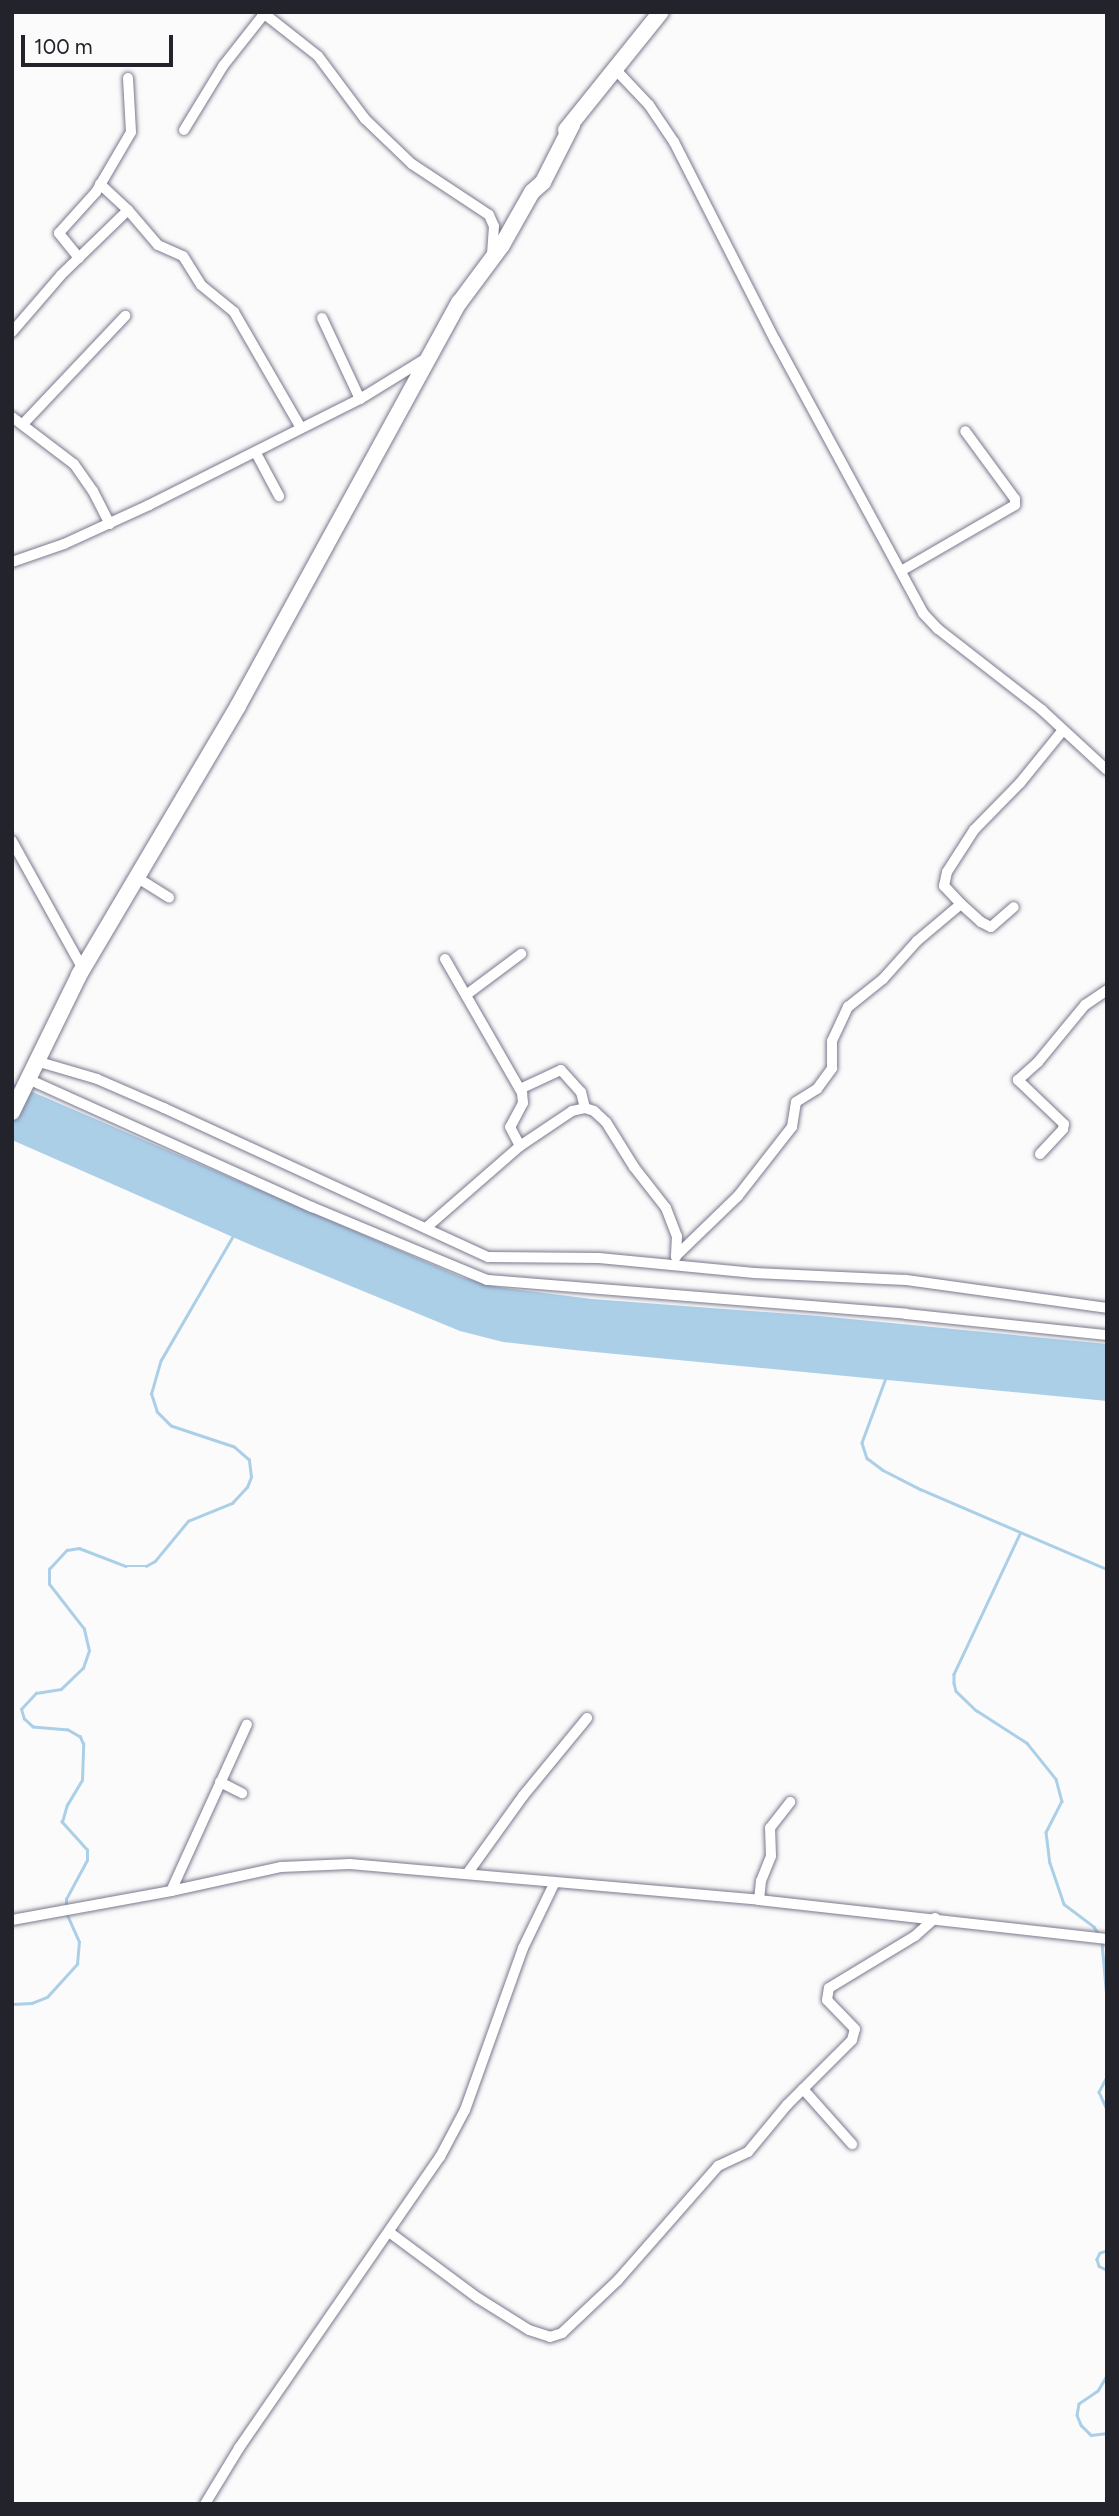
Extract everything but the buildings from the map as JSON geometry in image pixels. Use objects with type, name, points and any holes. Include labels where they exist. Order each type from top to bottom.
[{"type":"main road","points":[[12,1112],[83,968],[238,706],[459,303],[492,260],[567,132],[661,12]]},
{"type":"street","points":[[184,130],[223,66],[263,13],[318,56],[365,119],[387,141],[428,176],[489,215],[494,226],[492,260]]},
{"type":"street","points":[[615,69],[649,105],[674,142],[775,340],[928,620],[1063,730],[1107,770]]},
{"type":"street","points":[[79,258],[59,233],[89,201],[132,127],[128,78]]},
{"type":"street","points":[[100,184],[158,244],[183,256],[201,285],[234,312],[301,428]]},
{"type":"street","points":[[12,332],[79,258],[128,210]]},
{"type":"street","points":[[23,424],[125,316]]},
{"type":"street","points":[[322,318],[360,399]]},
{"type":"street","points":[[12,562],[110,524],[256,453],[360,399],[429,357]]},
{"type":"street","points":[[12,417],[74,464],[93,491],[110,524]]},
{"type":"street","points":[[901,571],[1015,505],[1015,499],[965,431]]},
{"type":"street","points":[[256,453],[279,496]]},
{"type":"street","points":[[1014,907],[991,927],[985,926],[944,886],[947,872],[974,830],[1020,783],[1063,730]]},
{"type":"street","points":[[12,841],[83,968]]},
{"type":"street","points":[[136,877],[169,898]]},
{"type":"street","points":[[675,1260],[738,1196],[792,1127],[796,1102],[817,1089],[832,1068],[832,1041],[848,1007],[883,979],[917,941],[961,904]]},
{"type":"street","points":[[466,995],[521,954]]},
{"type":"street","points":[[446,959],[520,1089],[523,1103],[510,1127],[520,1146]]},
{"type":"street","points":[[1040,1154],[1064,1125],[1018,1080],[1038,1062],[1084,1005],[1107,990]]},
{"type":"street","points":[[36,1061],[108,1084],[428,1227],[488,1257],[675,1260],[754,1273],[906,1280],[1107,1308]]},
{"type":"street","points":[[520,1089],[561,1070],[581,1092],[585,1108]]},
{"type":"street","points":[[27,1082],[487,1280],[906,1314],[1107,1335]]},
{"type":"street","points":[[428,1227],[520,1146],[572,1111],[585,1108],[594,1111],[606,1122],[634,1167],[666,1208],[674,1224],[675,1260]]},
{"type":"street","points":[[467,1874],[523,1796],[587,1718]]},
{"type":"street","points":[[171,1891],[247,1724]]},
{"type":"street","points":[[220,1782],[242,1793]]},
{"type":"street","points":[[759,1900],[761,1881],[771,1856],[770,1828],[790,1802]]},
{"type":"street","points":[[12,1920],[307,1864],[350,1864],[759,1900],[1107,1939]]},
{"type":"street","points":[[205,2504],[239,2448],[426,2179],[465,2110],[523,1948],[554,1884]]},
{"type":"street","points":[[389,2232],[478,2298],[542,2336],[556,2336],[577,2321],[618,2280],[718,2165],[748,2152],[855,2034],[852,2024],[827,2000],[829,1988],[915,1936],[935,1918]]},
{"type":"street","points":[[803,2089],[852,2144]]},
{"type":"water","points":[[12,1083],[461,1277],[497,1287],[592,1299],[819,1316],[1107,1344],[1107,1401],[574,1350],[503,1342],[460,1331],[251,1245],[12,1140]]},
{"type":"waterway","points":[[66,1908],[66,1899],[87,1860],[87,1850],[62,1822],[67,1805],[82,1780],[83,1744],[80,1737],[68,1730],[33,1727],[24,1719],[21,1709],[36,1693],[61,1689],[83,1668],[89,1651],[84,1629],[49,1584],[49,1569],[67,1550],[79,1548],[126,1566],[146,1566],[155,1561],[188,1521],[232,1503],[247,1487],[251,1477],[249,1460],[234,1447],[171,1426],[157,1412],[151,1394],[161,1360],[233,1236]]},
{"type":"waterway","points":[[886,1378],[862,1443],[867,1458],[883,1470],[920,1489],[1107,1569]]},
{"type":"waterway","points":[[1020,1534],[954,1674],[954,1683],[956,1691],[976,1710],[1027,1743],[1056,1779],[1062,1801],[1046,1832],[1050,1863],[1064,1904],[1094,1927],[1100,1936]]},
{"type":"waterway","points":[[12,2004],[32,2003],[47,1997],[77,1964],[79,1942],[67,1915]]},
{"type":"waterway","points":[[1102,1943],[1107,1998]]},
{"type":"waterway","points":[[1107,2077],[1099,2092],[1107,2109]]},
{"type":"waterway","points":[[1107,2251],[1100,2253],[1097,2259],[1099,2266],[1107,2270]]},
{"type":"waterway","points":[[1107,2376],[1098,2391],[1079,2404],[1077,2415],[1081,2425],[1091,2435],[1107,2433]]}]
